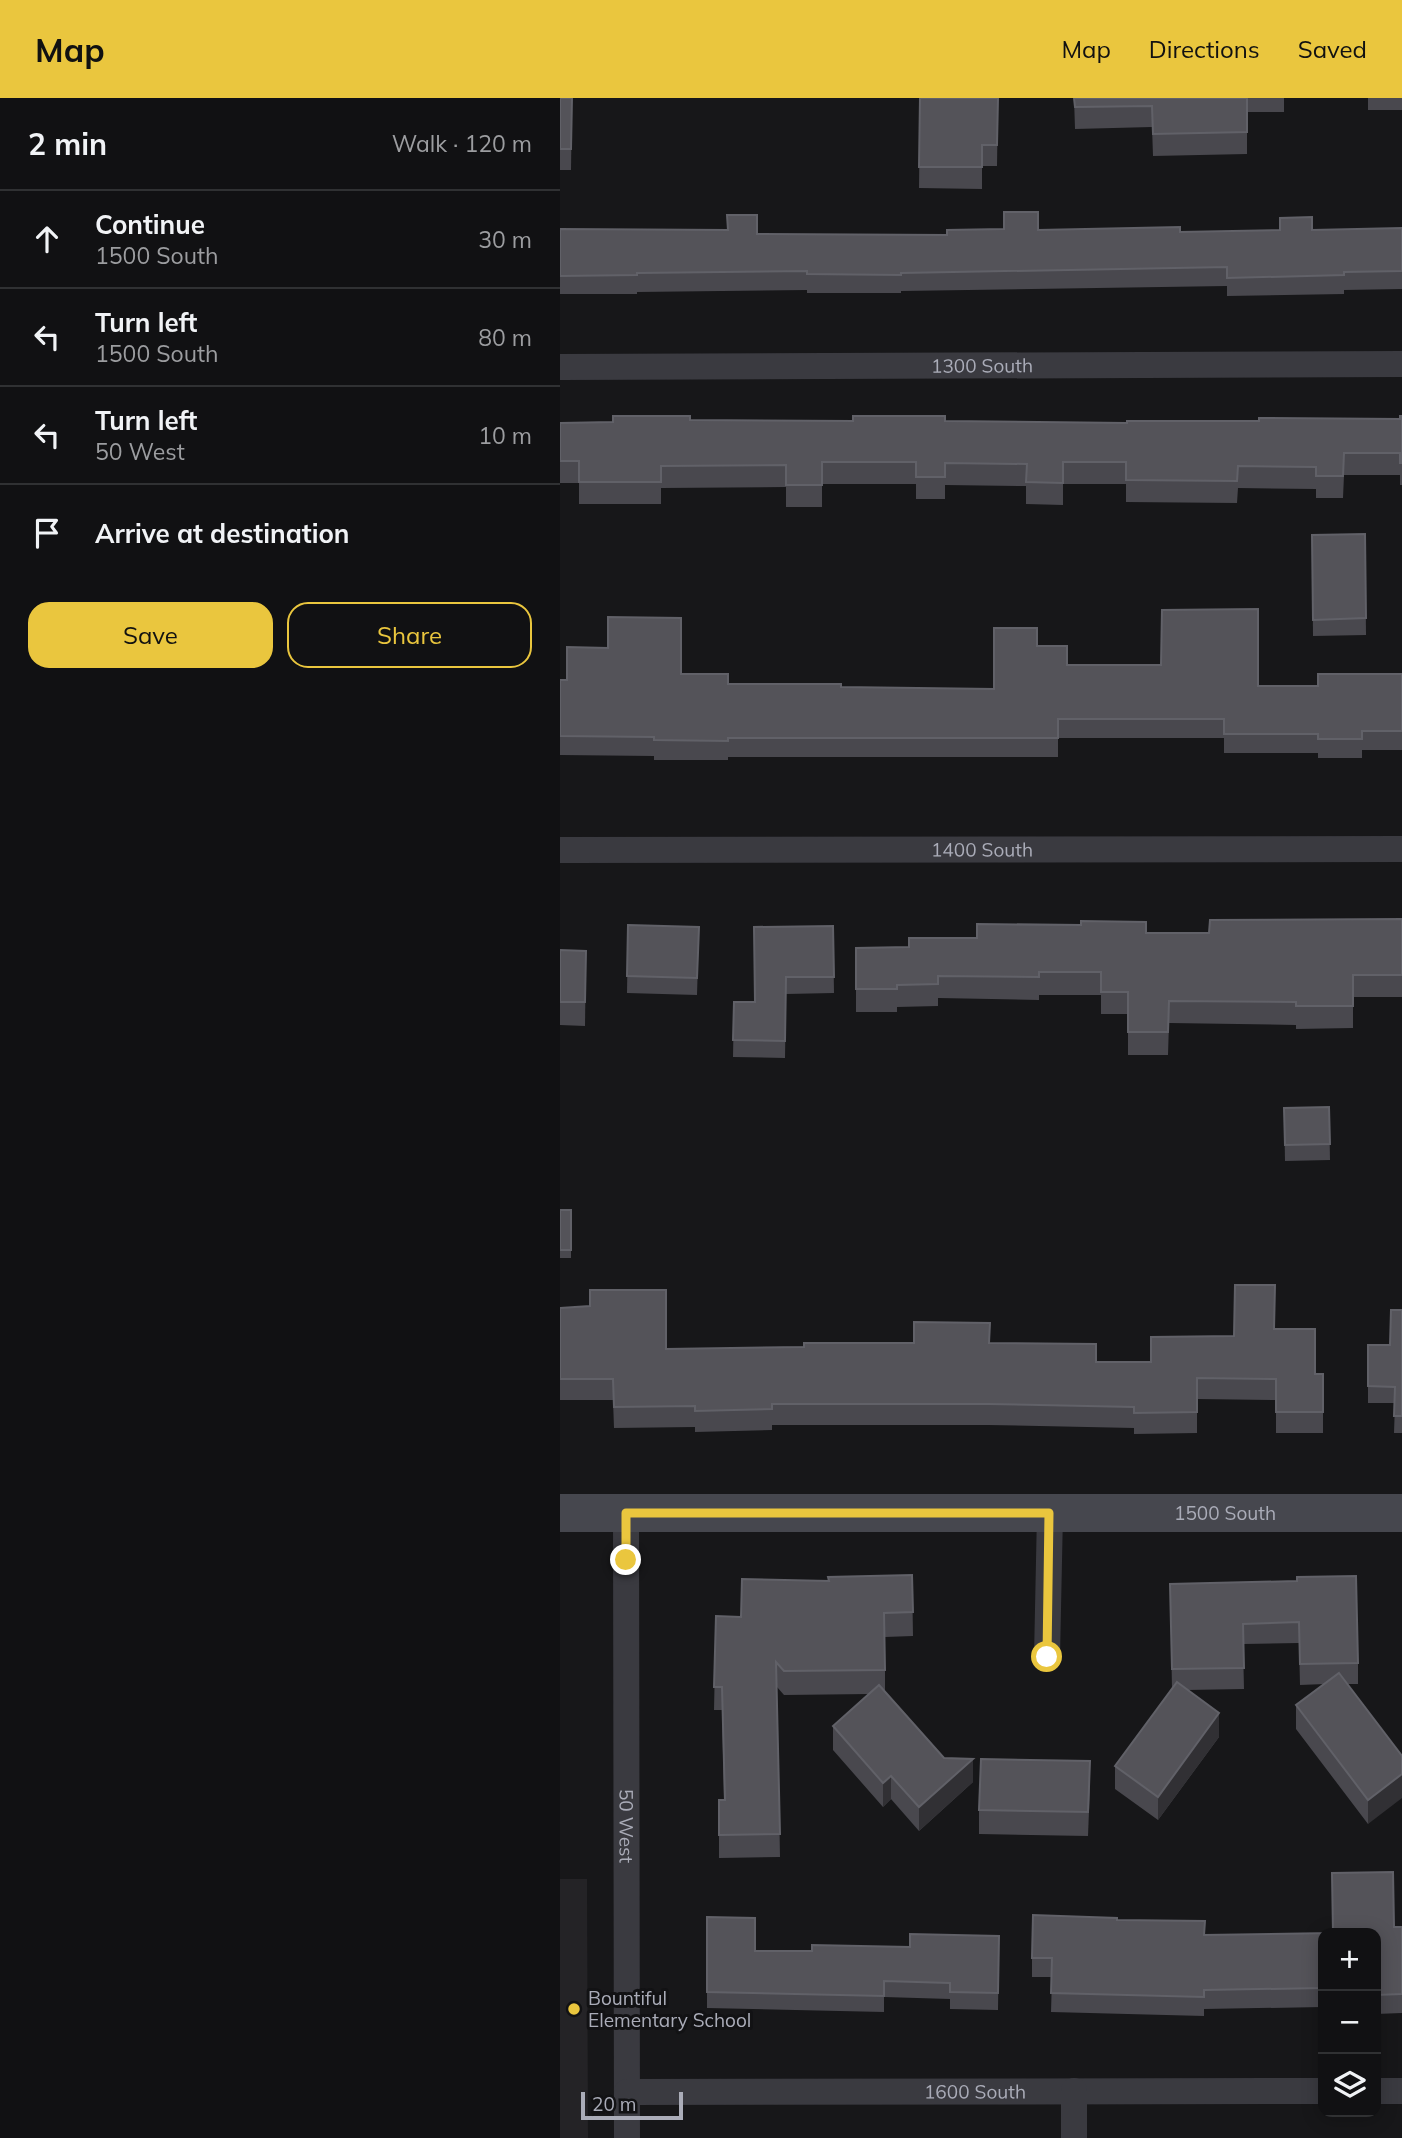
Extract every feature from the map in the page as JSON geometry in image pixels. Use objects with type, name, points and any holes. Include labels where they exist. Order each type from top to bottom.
[{"type":"street","name":"1300 South","points":[[560,367],[1402,364]]},
{"type":"street","name":"1400 South","points":[[560,850],[1402,849]]},
{"type":"street","name":"1500 South","points":[[560,1513],[1402,1513]]},
{"type":"street","name":"50 West","points":[[626,1513],[627,2138]]},
{"type":"street","points":[[1047,1657],[1049,1513]]},
{"type":"street","points":[[1074,2091],[1074,2138]]},
{"type":"street","name":"1600 South","points":[[627,2092],[1318,2091]]},
{"type":"street","points":[[1381,2091],[1402,2091]]},
{"type":"shaded area","name":"Bountiful Elementary School","points":[[560,1879],[587,1879],[588,2138],[560,2138]]},
{"type":"building","points":[[560,98],[572,98],[571,149],[560,149]]},
{"type":"building","points":[[920,98],[998,98],[997,145],[982,145],[982,167],[919,167]]},
{"type":"building","points":[[1074,98],[1247,98],[1247,132],[1153,134],[1152,106],[1075,107]]},
{"type":"building","points":[[1004,212],[1038,212],[1038,230],[1180,227],[1180,232],[1280,230],[1280,218],[1312,217],[1312,230],[1402,228],[1402,271],[1227,278],[1227,267],[901,275],[807,274],[807,271],[560,276],[560,229],[728,230],[727,215],[757,215],[757,234],[947,235],[947,230],[1004,229]]},
{"type":"building","points":[[613,416],[690,416],[690,420],[853,421],[853,416],[945,416],[945,421],[1127,423],[1259,421],[1259,418],[1400,419],[1402,416],[1402,463],[1400,453],[1344,453],[1343,476],[1316,476],[1316,467],[1238,466],[1237,481],[1126,480],[1126,462],[1063,462],[1063,483],[1026,482],[1027,464],[945,463],[945,477],[916,477],[916,462],[822,462],[822,485],[786,485],[786,465],[661,466],[661,482],[579,482],[579,461],[560,461],[560,423],[613,422]]},
{"type":"building","points":[[1365,534],[1366,618],[1313,620],[1312,535]]},
{"type":"building","points":[[1258,609],[1258,686],[1318,686],[1318,674],[1402,674],[1402,731],[1362,731],[1362,739],[1318,739],[1318,734],[1224,734],[1224,719],[1058,719],[1058,738],[728,738],[728,741],[560,736],[560,680],[567,680],[567,647],[608,648],[608,617],[681,618],[681,674],[728,674],[728,684],[841,684],[841,687],[994,689],[994,628],[1037,628],[1037,646],[1067,646],[1067,665],[1161,665],[1162,610]]},
{"type":"building","points":[[1402,919],[1402,975],[1353,975],[1353,1006],[1296,1006],[1296,1002],[1169,1001],[1168,1032],[1128,1032],[1128,992],[1101,992],[1101,972],[1039,972],[1039,977],[938,976],[938,984],[897,985],[897,989],[856,989],[856,948],[909,947],[909,938],[977,938],[977,924],[1081,925],[1081,921],[1146,922],[1146,933],[1209,933],[1210,920]]},
{"type":"building","points":[[628,925],[699,927],[697,978],[627,976]]},
{"type":"building","points":[[833,926],[834,977],[786,977],[785,1041],[733,1040],[734,1002],[755,1002],[754,927]]},
{"type":"building","points":[[560,950],[586,951],[585,1002],[560,1002]]},
{"type":"building","points":[[1329,1107],[1330,1144],[1285,1145],[1284,1108]]},
{"type":"building","points":[[560,1210],[571,1210],[571,1250],[560,1250]]},
{"type":"building","points":[[1235,1285],[1275,1285],[1274,1329],[1315,1329],[1315,1374],[1323,1374],[1323,1412],[1276,1412],[1276,1379],[1197,1378],[1197,1412],[1134,1413],[1134,1407],[988,1404],[772,1404],[772,1409],[695,1411],[695,1406],[614,1407],[613,1379],[560,1379],[560,1308],[590,1306],[590,1290],[666,1290],[666,1349],[804,1347],[804,1343],[914,1343],[914,1322],[990,1323],[989,1343],[1096,1344],[1096,1362],[1151,1362],[1151,1337],[1234,1336]]},
{"type":"building","points":[[1391,1310],[1402,1310],[1402,1416],[1394,1416],[1395,1387],[1368,1386],[1368,1345],[1390,1345]]},
{"type":"building","points":[[912,1575],[913,1612],[884,1613],[885,1670],[784,1671],[776,1662],[780,1834],[719,1835],[719,1800],[725,1800],[722,1687],[714,1687],[716,1616],[741,1617],[742,1579],[829,1581],[828,1577]]},
{"type":"building","points":[[1356,1576],[1358,1663],[1300,1664],[1299,1622],[1243,1624],[1244,1668],[1172,1669],[1170,1584],[1297,1581],[1297,1577]]},
{"type":"building","points":[[1339,1673],[1402,1756],[1402,1774],[1368,1800],[1296,1705]]},
{"type":"building","points":[[1177,1682],[1219,1713],[1158,1797],[1115,1766]]},
{"type":"building","points":[[879,1685],[944,1758],[973,1759],[919,1807],[891,1776],[883,1783],[833,1726]]},
{"type":"building","points":[[981,1759],[1090,1761],[1088,1812],[979,1810]]},
{"type":"building","points":[[1393,1872],[1394,1927],[1402,1927],[1402,1994],[1381,1995],[1381,1928],[1333,1928],[1332,1873]]},
{"type":"building","points":[[1033,1915],[1205,1921],[1204,1935],[1318,1933],[1318,1988],[1204,1990],[1204,1997],[1051,1993],[1052,1958],[1032,1958]]},
{"type":"building","points":[[707,1917],[755,1918],[755,1951],[812,1951],[812,1945],[910,1947],[910,1934],[999,1936],[998,1993],[950,1992],[950,1983],[884,1981],[884,1996],[707,1992]]},
{"type":"place","name":"Bountiful Elementary School","points":[[574,2009]]},
{"type":"route","points":[[626,1560],[626,1513],[1049,1513],[1047,1657]]}]
